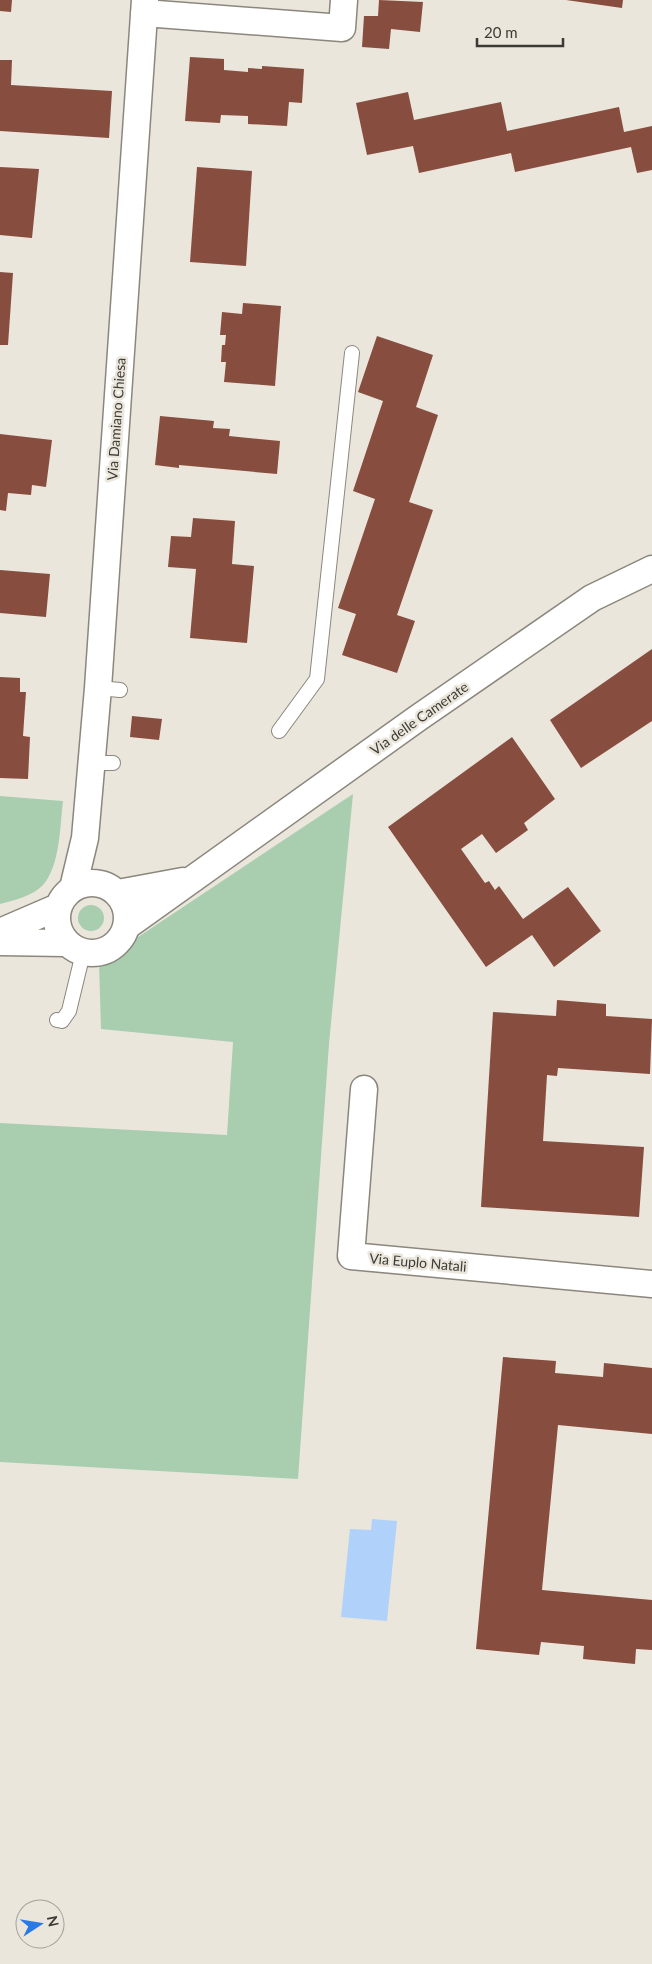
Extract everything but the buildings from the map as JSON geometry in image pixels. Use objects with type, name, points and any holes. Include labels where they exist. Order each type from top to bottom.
[{"type":"street","points":[[145,7],[342,28],[344,0]]},
{"type":"street","name":"Via Damiano Chiesa","points":[[65,897],[85,838],[102,763],[109,689],[145,7]]},
{"type":"street","name":"Via delle Camerate","points":[[0,942],[74,948],[98,954],[111,949],[121,939],[127,926],[418,718],[592,598],[652,569]]},
{"type":"street","name":"Via Damiano Chiesa","points":[[85,838],[110,889]]},
{"type":"street","name":"Via delle Camerate","points":[[0,932],[65,897],[84,883],[110,889],[193,879]]},
{"type":"street","points":[[110,889],[126,908],[127,926]]},
{"type":"street","points":[[65,897],[56,919],[59,932],[74,948]]},
{"type":"street","name":"Via Euplo Natali","points":[[364,1088],[350,1256],[652,1284]]},
{"type":"lane","points":[[279,731],[318,679],[352,353]]},
{"type":"lane","points":[[57,1020],[62,1021],[69,1011],[74,948]]},
{"type":"green space","points":[[353,794],[329,1044],[298,1479],[0,1462],[0,1123],[227,1135],[233,1042],[101,1029],[99,963]]},
{"type":"green space","points":[[0,796],[63,801],[56,857],[49,877],[34,892],[0,904]]},
{"type":"green space","points":[[91,905],[101,908],[104,918],[101,928],[91,931],[81,928],[78,918],[81,908]]},
{"type":"water","points":[[372,1519],[397,1521],[387,1621],[341,1617],[350,1529],[371,1530]]}]
